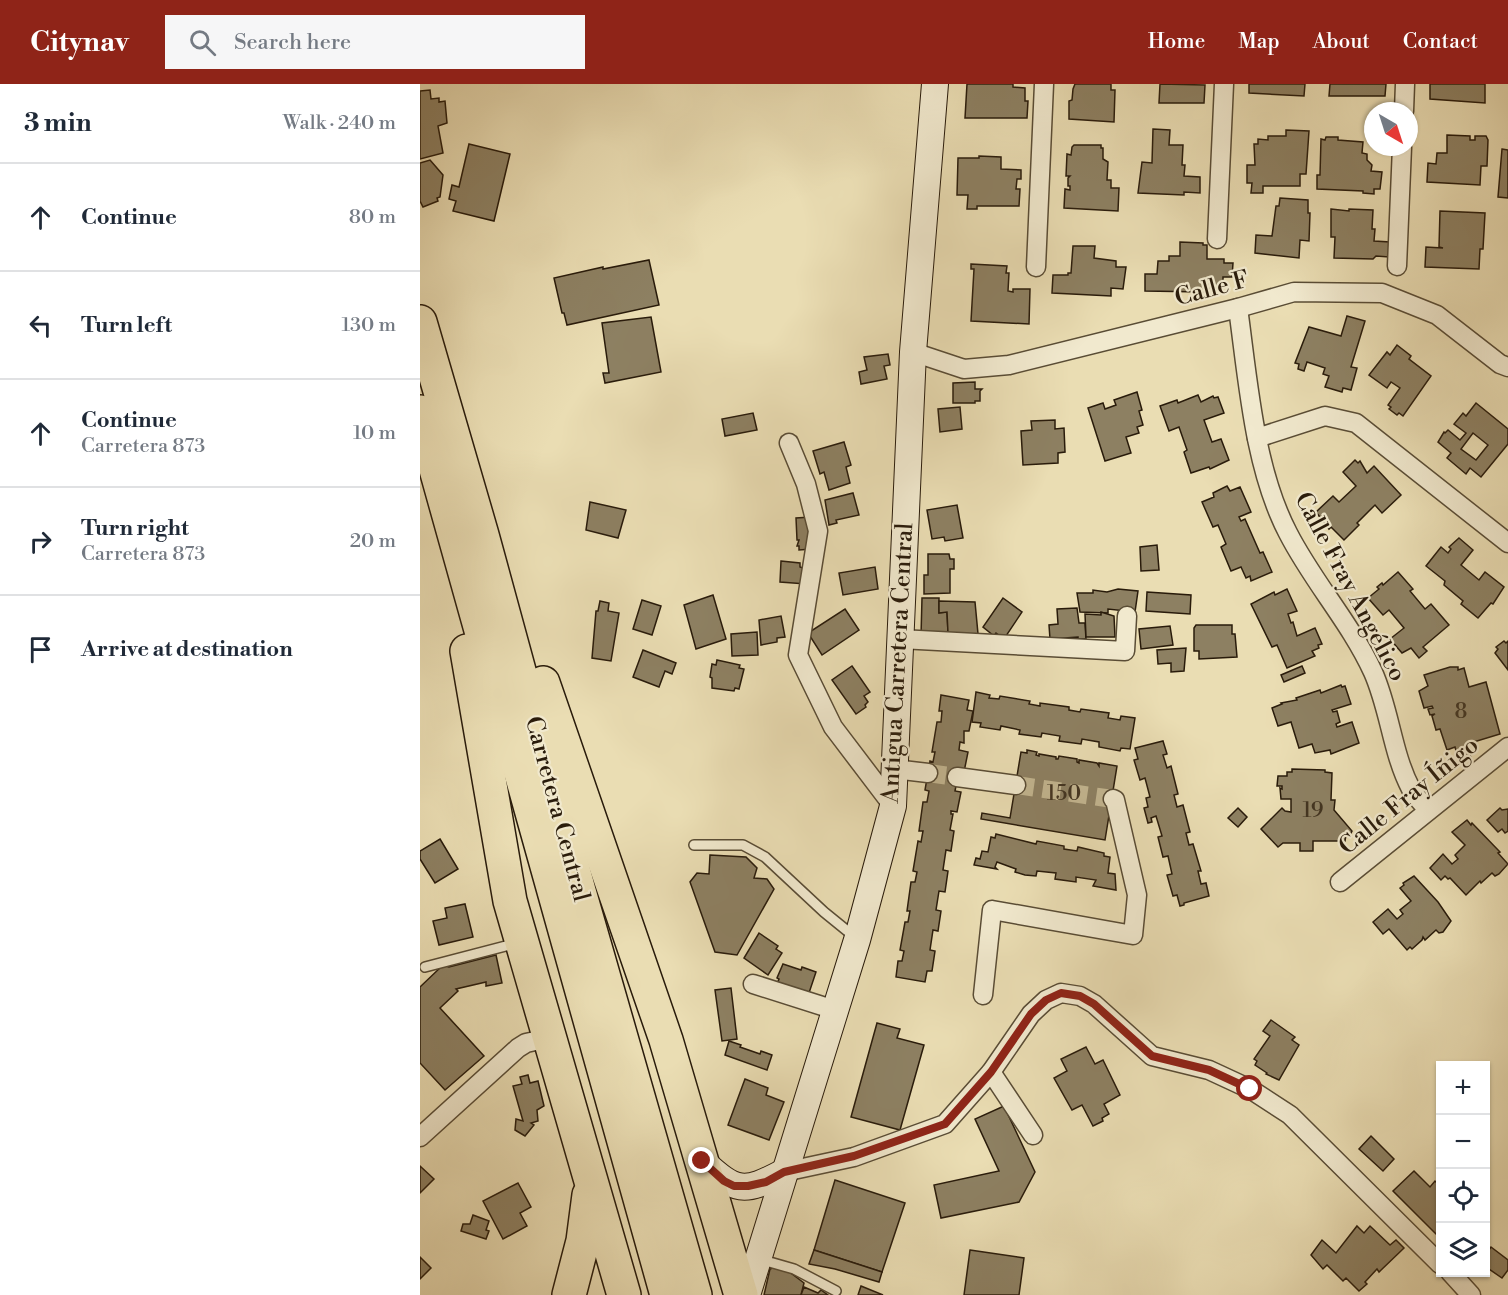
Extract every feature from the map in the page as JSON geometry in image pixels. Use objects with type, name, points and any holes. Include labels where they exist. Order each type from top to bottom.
[{"type":"highway","name":"Carretera Central","points":[[420,322],[471,547],[667,1295]]},
{"type":"highway","name":"Carretera Central","points":[[420,412],[471,547],[579,891],[695,1295]]},
{"type":"highway","points":[[471,547],[464,635],[510,900],[624,1295]]},
{"type":"highway","points":[[471,547],[512,591],[666,1040],[741,1295]]},
{"type":"highway","points":[[569,1295],[584,1241],[591,1181]]},
{"type":"street","name":"Antigua Carretera Central","points":[[747,1295],[857,940],[893,806],[913,352],[935,84]]},
{"type":"street","points":[[1036,267],[1044,84]]},
{"type":"street","points":[[1217,239],[1224,84]]},
{"type":"street","points":[[1404,102],[1405,84]]},
{"type":"street","points":[[1397,266],[1402,156]]},
{"type":"street","name":"Calle F","points":[[913,352],[964,369],[1009,365],[1294,292],[1382,293],[1437,315],[1500,364],[1508,367]]},
{"type":"street","name":"Calle Fray Angélico","points":[[1238,308],[1257,438],[1270,485],[1288,532],[1318,582],[1350,627],[1374,674],[1387,712],[1400,764],[1412,790],[1428,810]]},
{"type":"street","points":[[1257,438],[1325,416],[1356,423],[1508,543]]},
{"type":"street","points":[[789,443],[806,484],[818,531],[798,656],[833,727],[893,806]]},
{"type":"street","points":[[900,639],[1125,651],[1127,616]]},
{"type":"street","name":"Calle Fray Íñigo","points":[[1340,882],[1508,747]]},
{"type":"street","points":[[894,769],[928,774]]},
{"type":"street","points":[[957,777],[1016,785]]},
{"type":"street","points":[[983,995],[992,910],[1133,935],[1137,895],[1113,799]]},
{"type":"street","points":[[753,984],[835,1010]]},
{"type":"street","points":[[702,1161],[724,1181],[734,1186],[748,1186],[766,1182],[784,1172],[854,1156],[945,1124],[991,1072],[1031,1014],[1046,1000],[1061,993],[1080,996],[1094,1004],[1152,1056],[1209,1070],[1250,1089],[1290,1114],[1436,1259]]},
{"type":"street","points":[[420,1137],[512,1053],[526,1043],[549,1038]]},
{"type":"street","points":[[991,1072],[1034,1135]]},
{"type":"street","points":[[1455,1277],[1471,1295]]},
{"type":"lane","points":[[694,845],[743,845],[765,857],[857,940]]},
{"type":"lane","points":[[425,967],[522,942]]},
{"type":"lane","points":[[758,1259],[794,1269],[836,1291]]},
{"type":"building","points":[[967,84],[1013,84],[1013,87],[1025,88],[1025,101],[1028,101],[1027,118],[965,118]]},
{"type":"building","points":[[1075,84],[1111,84],[1111,90],[1115,90],[1114,122],[1069,119],[1069,101],[1072,100]]},
{"type":"building","points":[[1160,84],[1205,85],[1204,103],[1159,103]]},
{"type":"building","points":[[1249,84],[1305,84],[1304,96],[1249,93]]},
{"type":"building","points":[[1330,84],[1386,84],[1385,96],[1329,96]]},
{"type":"building","points":[[1430,84],[1485,84],[1485,103],[1430,99]]},
{"type":"building","points":[[430,90],[431,99],[439,98],[439,102],[445,101],[447,123],[438,126],[443,153],[420,159],[420,91]]},
{"type":"building","points":[[1153,129],[1170,130],[1169,145],[1183,145],[1184,176],[1200,177],[1200,193],[1184,192],[1184,195],[1138,193],[1142,162],[1152,163]]},
{"type":"building","points":[[1286,130],[1309,131],[1306,174],[1300,174],[1300,186],[1263,186],[1263,193],[1251,193],[1252,183],[1247,183],[1247,165],[1255,165],[1254,144],[1258,144],[1258,139],[1268,140],[1268,136],[1286,136]]},
{"type":"building","points":[[1447,135],[1470,136],[1470,140],[1475,140],[1475,136],[1486,136],[1488,140],[1487,166],[1481,166],[1480,185],[1427,182],[1428,163],[1436,164],[1437,153],[1447,153]]},
{"type":"building","points":[[1326,137],[1338,137],[1338,140],[1363,142],[1362,153],[1367,156],[1367,160],[1372,165],[1371,171],[1382,172],[1380,189],[1374,189],[1374,194],[1363,193],[1363,191],[1317,189],[1317,175],[1320,175],[1321,139],[1325,140]]},
{"type":"building","points":[[469,144],[510,154],[494,221],[453,211],[456,201],[449,199],[452,185],[459,187]]},
{"type":"building","points":[[1074,145],[1101,145],[1103,148],[1103,159],[1108,162],[1107,180],[1111,180],[1111,188],[1119,188],[1118,211],[1064,208],[1065,189],[1070,190],[1068,178],[1070,176],[1066,176],[1067,154],[1071,155]]},
{"type":"building","points":[[1502,149],[1508,150],[1508,198],[1498,197]]},
{"type":"building","points":[[979,156],[1001,157],[1001,169],[1021,170],[1021,179],[1017,179],[1016,189],[1020,189],[1019,206],[977,206],[977,209],[967,209],[968,195],[957,195],[958,158],[979,158]]},
{"type":"building","points":[[430,160],[443,175],[440,197],[437,198],[438,201],[423,207],[420,201],[420,163]]},
{"type":"building","points":[[1280,198],[1308,200],[1309,241],[1300,240],[1299,258],[1255,253],[1256,235],[1272,236],[1276,206],[1279,206]]},
{"type":"building","points":[[1331,209],[1373,210],[1374,241],[1390,242],[1389,257],[1334,258],[1335,237],[1331,237]]},
{"type":"building","points":[[1440,211],[1485,213],[1483,249],[1480,249],[1479,269],[1425,267],[1426,247],[1443,248],[1439,247]]},
{"type":"building","points":[[1180,242],[1203,243],[1207,245],[1207,259],[1224,259],[1224,263],[1233,263],[1232,277],[1223,277],[1223,290],[1205,289],[1205,287],[1203,292],[1145,291],[1145,274],[1157,274],[1158,261],[1169,261],[1169,256],[1180,256]]},
{"type":"building","points":[[1073,246],[1095,246],[1094,258],[1116,261],[1116,267],[1126,267],[1123,289],[1111,288],[1111,296],[1052,293],[1053,275],[1071,273]]},
{"type":"building","points":[[649,260],[659,305],[567,325],[554,278]]},
{"type":"building","points":[[971,264],[1007,266],[1008,291],[1030,289],[1029,324],[971,321],[974,269],[971,269]]},
{"type":"building","points":[[1347,316],[1365,321],[1351,367],[1357,368],[1351,390],[1343,388],[1342,392],[1325,387],[1329,376],[1323,374],[1325,368],[1307,362],[1304,371],[1298,369],[1299,364],[1295,363],[1309,327],[1341,336]]},
{"type":"building","points":[[651,317],[661,372],[605,383],[603,373],[609,373],[602,323]]},
{"type":"building","points":[[1397,345],[1411,356],[1409,359],[1431,376],[1403,416],[1399,413],[1397,415],[1389,409],[1391,407],[1388,405],[1400,388],[1391,382],[1387,388],[1369,375],[1387,352],[1390,355]]},
{"type":"building","points":[[888,354],[890,365],[884,366],[887,379],[861,384],[859,372],[867,370],[864,357]]},
{"type":"building","points":[[975,382],[975,389],[982,389],[980,401],[953,403],[953,383]]},
{"type":"building","points":[[1137,392],[1143,425],[1137,427],[1139,433],[1126,437],[1131,453],[1105,461],[1088,408],[1103,403],[1105,409],[1116,405],[1114,400]]},
{"type":"building","points":[[1198,395],[1201,402],[1213,396],[1218,397],[1224,413],[1204,420],[1212,442],[1221,439],[1229,460],[1210,469],[1209,467],[1191,473],[1184,452],[1187,450],[1179,427],[1169,431],[1160,406],[1177,400],[1178,403]]},
{"type":"building","points":[[1476,403],[1508,429],[1508,444],[1481,477],[1470,468],[1466,474],[1447,458],[1451,453],[1438,442],[1448,430],[1460,440],[1466,433],[1454,424],[1463,413],[1466,416]],"holes":[[[1473,433],[1488,445],[1476,460],[1461,449]]]},
{"type":"building","points":[[960,407],[962,429],[940,432],[938,409]]},
{"type":"building","points":[[753,413],[757,430],[725,436],[722,419]]},
{"type":"building","points":[[1055,420],[1055,429],[1064,428],[1065,452],[1058,453],[1058,463],[1023,465],[1021,431],[1032,430],[1031,421]]},
{"type":"building","points":[[844,442],[851,465],[846,467],[850,483],[829,490],[824,472],[820,474],[813,451]]},
{"type":"building","points":[[1355,460],[1358,463],[1360,461],[1367,473],[1374,466],[1401,495],[1382,513],[1375,505],[1344,540],[1331,527],[1329,529],[1316,512],[1333,496],[1339,502],[1356,486],[1343,472]]},
{"type":"building","points":[[1227,486],[1230,491],[1240,487],[1251,512],[1239,517],[1241,521],[1245,519],[1260,553],[1263,552],[1272,572],[1251,581],[1250,576],[1246,578],[1241,567],[1231,571],[1221,547],[1226,544],[1218,525],[1213,527],[1202,502],[1214,497],[1213,493]]},
{"type":"building","points":[[853,493],[859,515],[836,520],[837,523],[829,525],[825,500]]},
{"type":"building","points":[[590,502],[626,510],[618,538],[586,530]]},
{"type":"building","points":[[957,505],[963,538],[945,541],[944,537],[932,539],[927,510]]},
{"type":"building","points":[[811,517],[812,549],[799,550],[796,518]]},
{"type":"building","points":[[1459,538],[1473,550],[1461,565],[1479,580],[1485,572],[1504,587],[1493,604],[1491,603],[1478,618],[1444,585],[1445,581],[1426,566],[1441,547],[1448,553],[1451,549],[1449,547]]},
{"type":"building","points":[[1157,545],[1159,570],[1141,571],[1140,547]]},
{"type":"building","points":[[928,554],[949,554],[950,559],[954,559],[954,569],[950,569],[950,593],[924,594],[924,575],[928,575]]},
{"type":"building","points":[[781,561],[800,563],[806,584],[780,582]]},
{"type":"building","points":[[875,567],[878,589],[843,595],[839,573]]},
{"type":"building","points":[[1398,572],[1413,589],[1410,591],[1425,609],[1431,604],[1449,625],[1423,647],[1427,651],[1419,658],[1411,648],[1402,653],[1390,639],[1404,628],[1389,610],[1383,615],[1368,598],[1379,589],[1377,587],[1382,583],[1383,585]]},
{"type":"building","points":[[1118,589],[1138,591],[1135,612],[1108,609],[1108,613],[1080,612],[1077,593],[1093,593],[1093,590],[1107,592]]},
{"type":"building","points":[[1287,589],[1297,611],[1288,614],[1297,636],[1315,628],[1322,644],[1312,651],[1315,656],[1287,668],[1277,645],[1272,647],[1251,604],[1274,592],[1275,595]]},
{"type":"building","points":[[1147,592],[1191,595],[1190,614],[1146,611]]},
{"type":"building","points":[[713,595],[726,639],[696,649],[684,605]]},
{"type":"building","points":[[922,598],[939,598],[939,613],[947,612],[948,633],[921,636]]},
{"type":"building","points":[[1003,598],[1022,612],[1004,639],[996,633],[994,636],[983,627]]},
{"type":"building","points":[[642,600],[661,606],[652,635],[633,629]]},
{"type":"building","points":[[600,601],[609,603],[608,611],[619,613],[611,661],[592,658],[596,611],[598,611]]},
{"type":"building","points":[[939,601],[975,602],[978,634],[948,633],[947,612],[939,613]]},
{"type":"building","points":[[1077,608],[1079,623],[1085,623],[1086,639],[1078,639],[1078,637],[1050,639],[1049,625],[1058,624],[1057,609]]},
{"type":"building","points":[[845,609],[859,630],[822,655],[808,633]]},
{"type":"building","points":[[1101,612],[1114,616],[1115,637],[1086,637],[1085,614],[1101,615]]},
{"type":"building","points":[[781,616],[785,637],[777,638],[777,642],[761,645],[759,620]]},
{"type":"building","points":[[1196,625],[1232,625],[1237,657],[1199,659],[1199,651],[1194,651]]},
{"type":"building","points":[[1170,626],[1173,645],[1141,649],[1139,629]]},
{"type":"building","points":[[757,632],[758,655],[732,656],[731,634]]},
{"type":"building","points":[[1504,641],[1506,643],[1508,641],[1508,670],[1495,653],[1498,649],[1496,647]]},
{"type":"building","points":[[1186,648],[1184,671],[1171,672],[1171,663],[1158,664],[1157,650]]},
{"type":"building","points":[[643,650],[676,663],[672,674],[665,671],[659,687],[633,677]]},
{"type":"building","points":[[717,660],[740,665],[739,668],[744,669],[739,689],[735,688],[734,691],[712,688],[710,677],[712,664],[716,665]]},
{"type":"building","points":[[852,666],[870,692],[864,696],[868,702],[866,707],[856,714],[832,680]]},
{"type":"building","points":[[1302,666],[1305,673],[1284,682],[1281,675]]},
{"type":"building","points":[[1450,667],[1458,667],[1458,670],[1464,668],[1469,687],[1486,682],[1500,734],[1467,744],[1471,758],[1464,760],[1462,753],[1457,754],[1455,747],[1447,750],[1440,729],[1436,730],[1432,716],[1435,714],[1430,715],[1428,709],[1433,708],[1432,706],[1424,708],[1419,691],[1428,686],[1424,675]]},
{"type":"building","points":[[1341,685],[1345,686],[1351,704],[1332,710],[1337,711],[1340,722],[1336,724],[1337,727],[1352,722],[1359,743],[1331,754],[1330,750],[1315,753],[1312,744],[1299,748],[1291,722],[1278,726],[1272,708],[1320,690],[1321,693]]},
{"type":"building","points":[[976,692],[990,695],[989,698],[999,699],[1000,696],[1030,701],[1029,704],[1040,706],[1040,703],[1069,707],[1069,710],[1080,712],[1081,709],[1109,713],[1108,718],[1120,720],[1121,716],[1135,718],[1130,749],[1121,748],[1120,751],[1099,747],[1099,742],[1082,739],[1081,744],[1059,741],[1060,736],[1042,733],[1041,737],[1019,734],[1020,730],[1001,726],[1000,730],[980,727],[981,723],[972,722]]},
{"type":"building","points":[[941,695],[969,700],[967,710],[973,711],[969,731],[964,731],[964,743],[960,742],[959,750],[968,752],[964,772],[958,775],[955,791],[961,792],[957,812],[951,811],[953,814],[950,830],[954,831],[951,851],[946,850],[943,870],[948,871],[945,892],[939,891],[936,910],[941,911],[938,931],[933,930],[930,950],[935,951],[932,971],[927,971],[925,982],[896,977],[898,961],[902,961],[904,951],[900,950],[905,922],[908,922],[910,911],[907,911],[911,882],[915,882],[917,872],[913,871],[918,841],[921,842],[923,831],[919,831],[923,802],[927,802],[929,791],[925,790],[930,761],[933,762],[935,752],[932,752],[937,722],[941,722],[942,711],[939,711]]},
{"type":"building","points":[[1163,741],[1167,754],[1163,755],[1167,768],[1171,766],[1178,794],[1174,795],[1177,807],[1183,805],[1190,832],[1186,833],[1189,845],[1193,844],[1201,871],[1198,871],[1201,884],[1206,883],[1209,896],[1180,906],[1177,895],[1173,896],[1167,875],[1172,874],[1168,856],[1163,857],[1158,837],[1162,836],[1156,816],[1151,818],[1152,822],[1148,823],[1144,808],[1148,807],[1146,798],[1150,797],[1145,778],[1140,780],[1134,760],[1138,759],[1135,748]]},
{"type":"building","points":[[1027,750],[1037,752],[1036,755],[1039,756],[1039,754],[1058,759],[1059,756],[1077,759],[1079,763],[1079,760],[1097,763],[1099,766],[1099,763],[1117,766],[1105,840],[981,819],[982,813],[1010,818],[1021,752],[1027,753]]},
{"type":"building","points":[[1292,769],[1325,770],[1325,772],[1332,773],[1331,800],[1335,800],[1334,810],[1352,831],[1350,835],[1346,835],[1345,841],[1313,841],[1313,851],[1300,851],[1300,843],[1283,843],[1278,847],[1261,829],[1282,808],[1291,812],[1291,799],[1281,799],[1280,788],[1282,789],[1282,786],[1277,786],[1278,776],[1287,776],[1287,772],[1292,772]]},
{"type":"building","points":[[1238,808],[1247,817],[1238,827],[1228,818]]},
{"type":"building","points":[[1500,808],[1508,809],[1508,831],[1505,833],[1502,829],[1498,832],[1487,820]]},
{"type":"building","points":[[1467,820],[1500,852],[1498,853],[1508,864],[1499,874],[1495,876],[1492,873],[1481,883],[1480,881],[1466,895],[1450,878],[1445,876],[1441,880],[1430,868],[1443,854],[1452,864],[1458,859],[1455,855],[1465,845],[1452,832]]},
{"type":"building","points":[[996,834],[1036,844],[1037,841],[1064,846],[1064,849],[1077,851],[1078,847],[1104,853],[1104,856],[1110,857],[1108,873],[1115,874],[1116,890],[1093,886],[1096,880],[1076,877],[1076,882],[1055,879],[1056,873],[1037,871],[1036,876],[1025,875],[997,862],[995,867],[997,869],[974,865],[976,858],[980,859],[982,851],[988,852],[991,837],[995,838]]},
{"type":"building","points":[[440,839],[458,869],[435,883],[420,859],[420,851]]},
{"type":"building","points":[[710,855],[746,857],[757,868],[754,878],[767,879],[774,889],[737,955],[715,952],[690,882],[697,873],[709,874]]},
{"type":"building","points":[[1414,876],[1438,902],[1451,921],[1443,932],[1439,933],[1436,930],[1425,940],[1423,937],[1412,949],[1410,947],[1407,950],[1389,929],[1383,934],[1373,922],[1388,909],[1397,919],[1403,914],[1400,910],[1411,901],[1400,888],[1404,885],[1403,883]]},
{"type":"building","points":[[465,904],[473,937],[439,945],[433,921],[447,918],[445,908]]},
{"type":"building","points":[[759,933],[778,946],[776,949],[782,953],[768,975],[744,958]]},
{"type":"building","points":[[496,955],[502,983],[486,986],[486,982],[456,989],[458,991],[440,1008],[484,1056],[445,1090],[420,1063],[420,987],[443,965],[449,967]]},
{"type":"building","points":[[783,964],[816,972],[809,993],[776,986]]},
{"type":"building","points":[[731,988],[737,1039],[722,1041],[715,990]]},
{"type":"building","points":[[1271,1020],[1295,1037],[1292,1040],[1299,1045],[1279,1080],[1266,1074],[1255,1065],[1257,1061],[1254,1059],[1270,1036],[1263,1031]]},
{"type":"building","points":[[877,1023],[900,1029],[897,1038],[924,1045],[900,1130],[851,1117]]},
{"type":"building","points":[[729,1041],[760,1054],[761,1051],[772,1055],[767,1070],[725,1055]]},
{"type":"building","points":[[1086,1047],[1095,1064],[1103,1060],[1120,1095],[1104,1104],[1109,1114],[1102,1118],[1103,1121],[1093,1126],[1082,1105],[1072,1110],[1054,1078],[1067,1071],[1061,1059]]},
{"type":"building","points":[[528,1075],[530,1083],[538,1081],[544,1106],[537,1110],[538,1121],[531,1123],[534,1125],[525,1136],[515,1130],[516,1119],[523,1121],[513,1086],[522,1084],[520,1077]]},
{"type":"building","points":[[745,1079],[768,1088],[766,1095],[784,1102],[769,1140],[728,1125]]},
{"type":"building","points":[[1004,1106],[1035,1172],[1019,1202],[941,1218],[934,1185],[999,1171],[975,1119]]},
{"type":"building","points":[[1371,1136],[1394,1159],[1383,1171],[1359,1149]]},
{"type":"building","points":[[420,1166],[434,1179],[420,1193]]},
{"type":"building","points":[[1414,1171],[1430,1187],[1436,1182],[1436,1234],[1393,1191]]},
{"type":"building","points":[[835,1180],[905,1203],[882,1272],[814,1250]]},
{"type":"building","points":[[518,1183],[531,1207],[520,1213],[527,1226],[503,1239],[483,1201]]},
{"type":"building","points":[[473,1215],[489,1221],[486,1239],[461,1231],[463,1224],[470,1224]]},
{"type":"building","points":[[1357,1226],[1364,1233],[1370,1226],[1390,1245],[1396,1240],[1404,1248],[1379,1272],[1377,1269],[1359,1291],[1346,1278],[1343,1281],[1327,1265],[1323,1269],[1311,1255],[1322,1240],[1336,1253]]},
{"type":"building","points":[[1490,1248],[1508,1260],[1508,1270],[1502,1278],[1490,1270]]},
{"type":"building","points":[[814,1250],[882,1272],[879,1282],[809,1264]]},
{"type":"building","points":[[970,1250],[1024,1258],[1019,1295],[964,1295]]},
{"type":"building","points":[[420,1257],[431,1268],[420,1279]]},
{"type":"building","points":[[775,1267],[788,1271],[804,1283],[801,1295],[764,1295],[770,1269]]},
{"type":"building","points":[[861,1286],[883,1295],[858,1295]]},
{"type":"building","points":[[804,1287],[818,1293],[821,1290],[828,1295],[801,1295]]},
{"type":"tunnel","points":[[928,773],[957,777]]},
{"type":"tunnel","points":[[1016,785],[1113,799]]},
{"type":"route","points":[[702,1161],[724,1181],[734,1186],[748,1186],[766,1182],[784,1172],[854,1156],[945,1124],[991,1072],[1031,1014],[1046,1000],[1061,993],[1080,996],[1094,1004],[1152,1056],[1209,1070],[1250,1089]]}]
